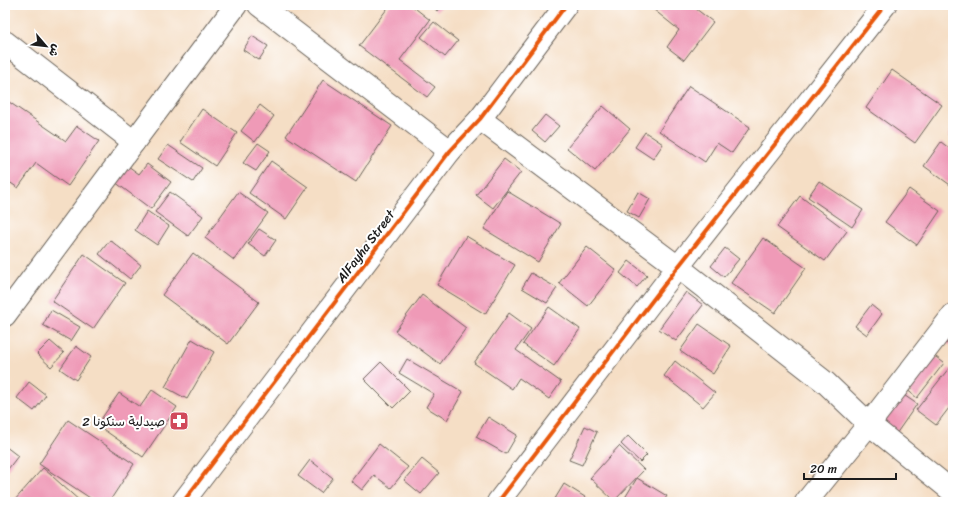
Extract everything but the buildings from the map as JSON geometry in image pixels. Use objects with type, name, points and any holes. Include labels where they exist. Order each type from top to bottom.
[{"type":"street","points":[[5,315],[236,5]]},
{"type":"street","points":[[259,5],[450,151]]},
{"type":"street","name":"AlFayha Street","points":[[183,502],[450,151],[480,119],[566,5]]},
{"type":"street","points":[[498,502],[678,267],[885,5]]},
{"type":"street","points":[[5,42],[134,142]]},
{"type":"street","points":[[480,119],[678,267],[826,383],[869,424],[953,492]]},
{"type":"street","points":[[806,502],[869,424],[953,315]]},
{"type":"cycle path","points":[[183,502],[450,151],[480,119],[566,5]]},
{"type":"cycle path","points":[[498,502],[678,267],[885,5]]},
{"type":"place","name":"صيدلية سنكونا 2","points":[[179,421]]}]
